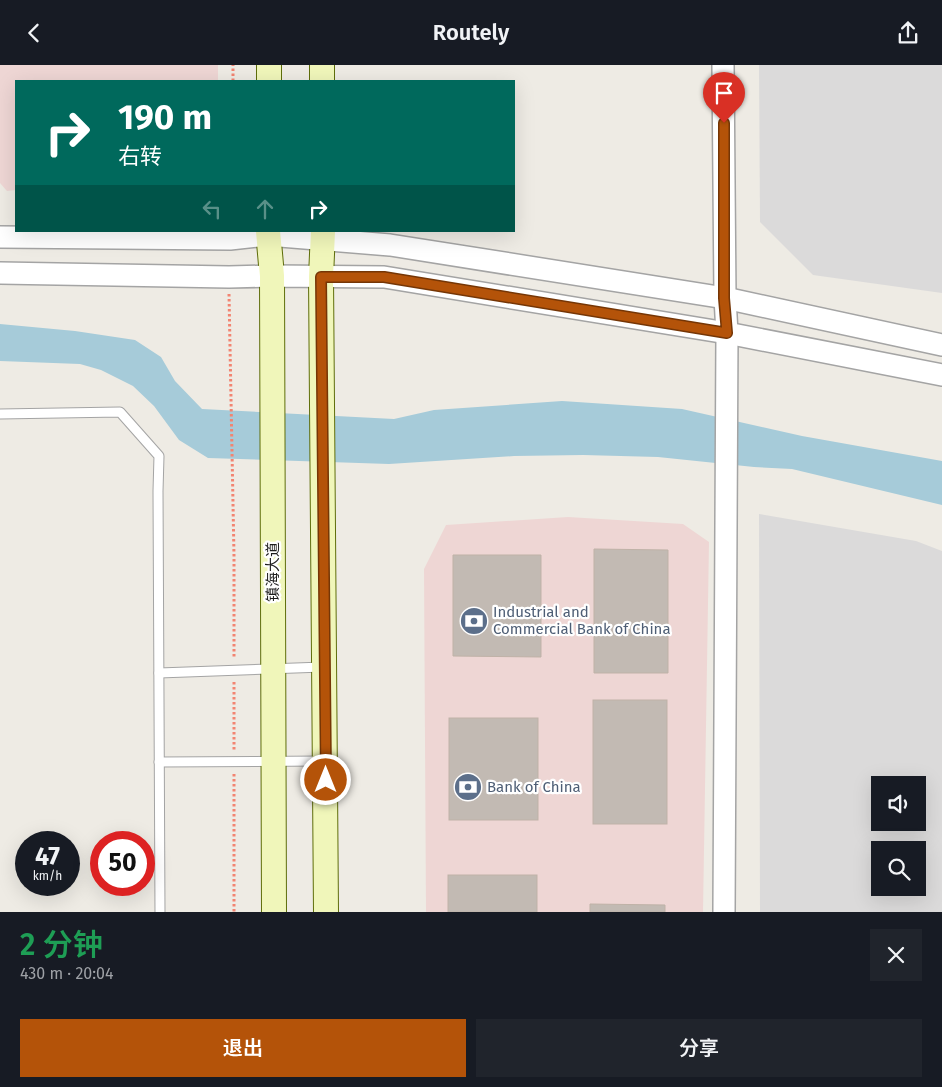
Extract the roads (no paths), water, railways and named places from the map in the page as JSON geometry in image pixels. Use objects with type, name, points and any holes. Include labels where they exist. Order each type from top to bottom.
[{"type":"main road","points":[[269,65],[269,80]]},
{"type":"main road","points":[[322,65],[322,80]]},
{"type":"main road","name":"镇海大道","points":[[268,233],[272,276],[274,912]]},
{"type":"main road","points":[[323,235],[321,277],[326,912]]},
{"type":"street","points":[[723,65],[724,298],[727,333],[724,912]]},
{"type":"street","points":[[0,237],[230,239],[268,233],[323,235],[724,298],[942,345]]},
{"type":"street","points":[[0,273],[229,277],[384,277],[727,333],[942,375]]},
{"type":"lane","points":[[0,414],[120,412],[159,456],[160,912]]},
{"type":"lane","points":[[159,673],[325,667]]},
{"type":"lane","points":[[159,762],[326,761]]},
{"type":"water","points":[[0,324],[75,331],[135,340],[161,357],[175,381],[202,409],[394,419],[434,410],[562,401],[682,409],[802,436],[942,461],[942,505],[792,469],[658,457],[514,456],[389,464],[208,458],[179,440],[154,406],[133,386],[101,370],[80,364],[0,361]]},
{"type":"place","name":"Industrial and Commercial Bank of China","points":[[474,621]]},
{"type":"place","name":"Bank of China","points":[[468,787]]}]
